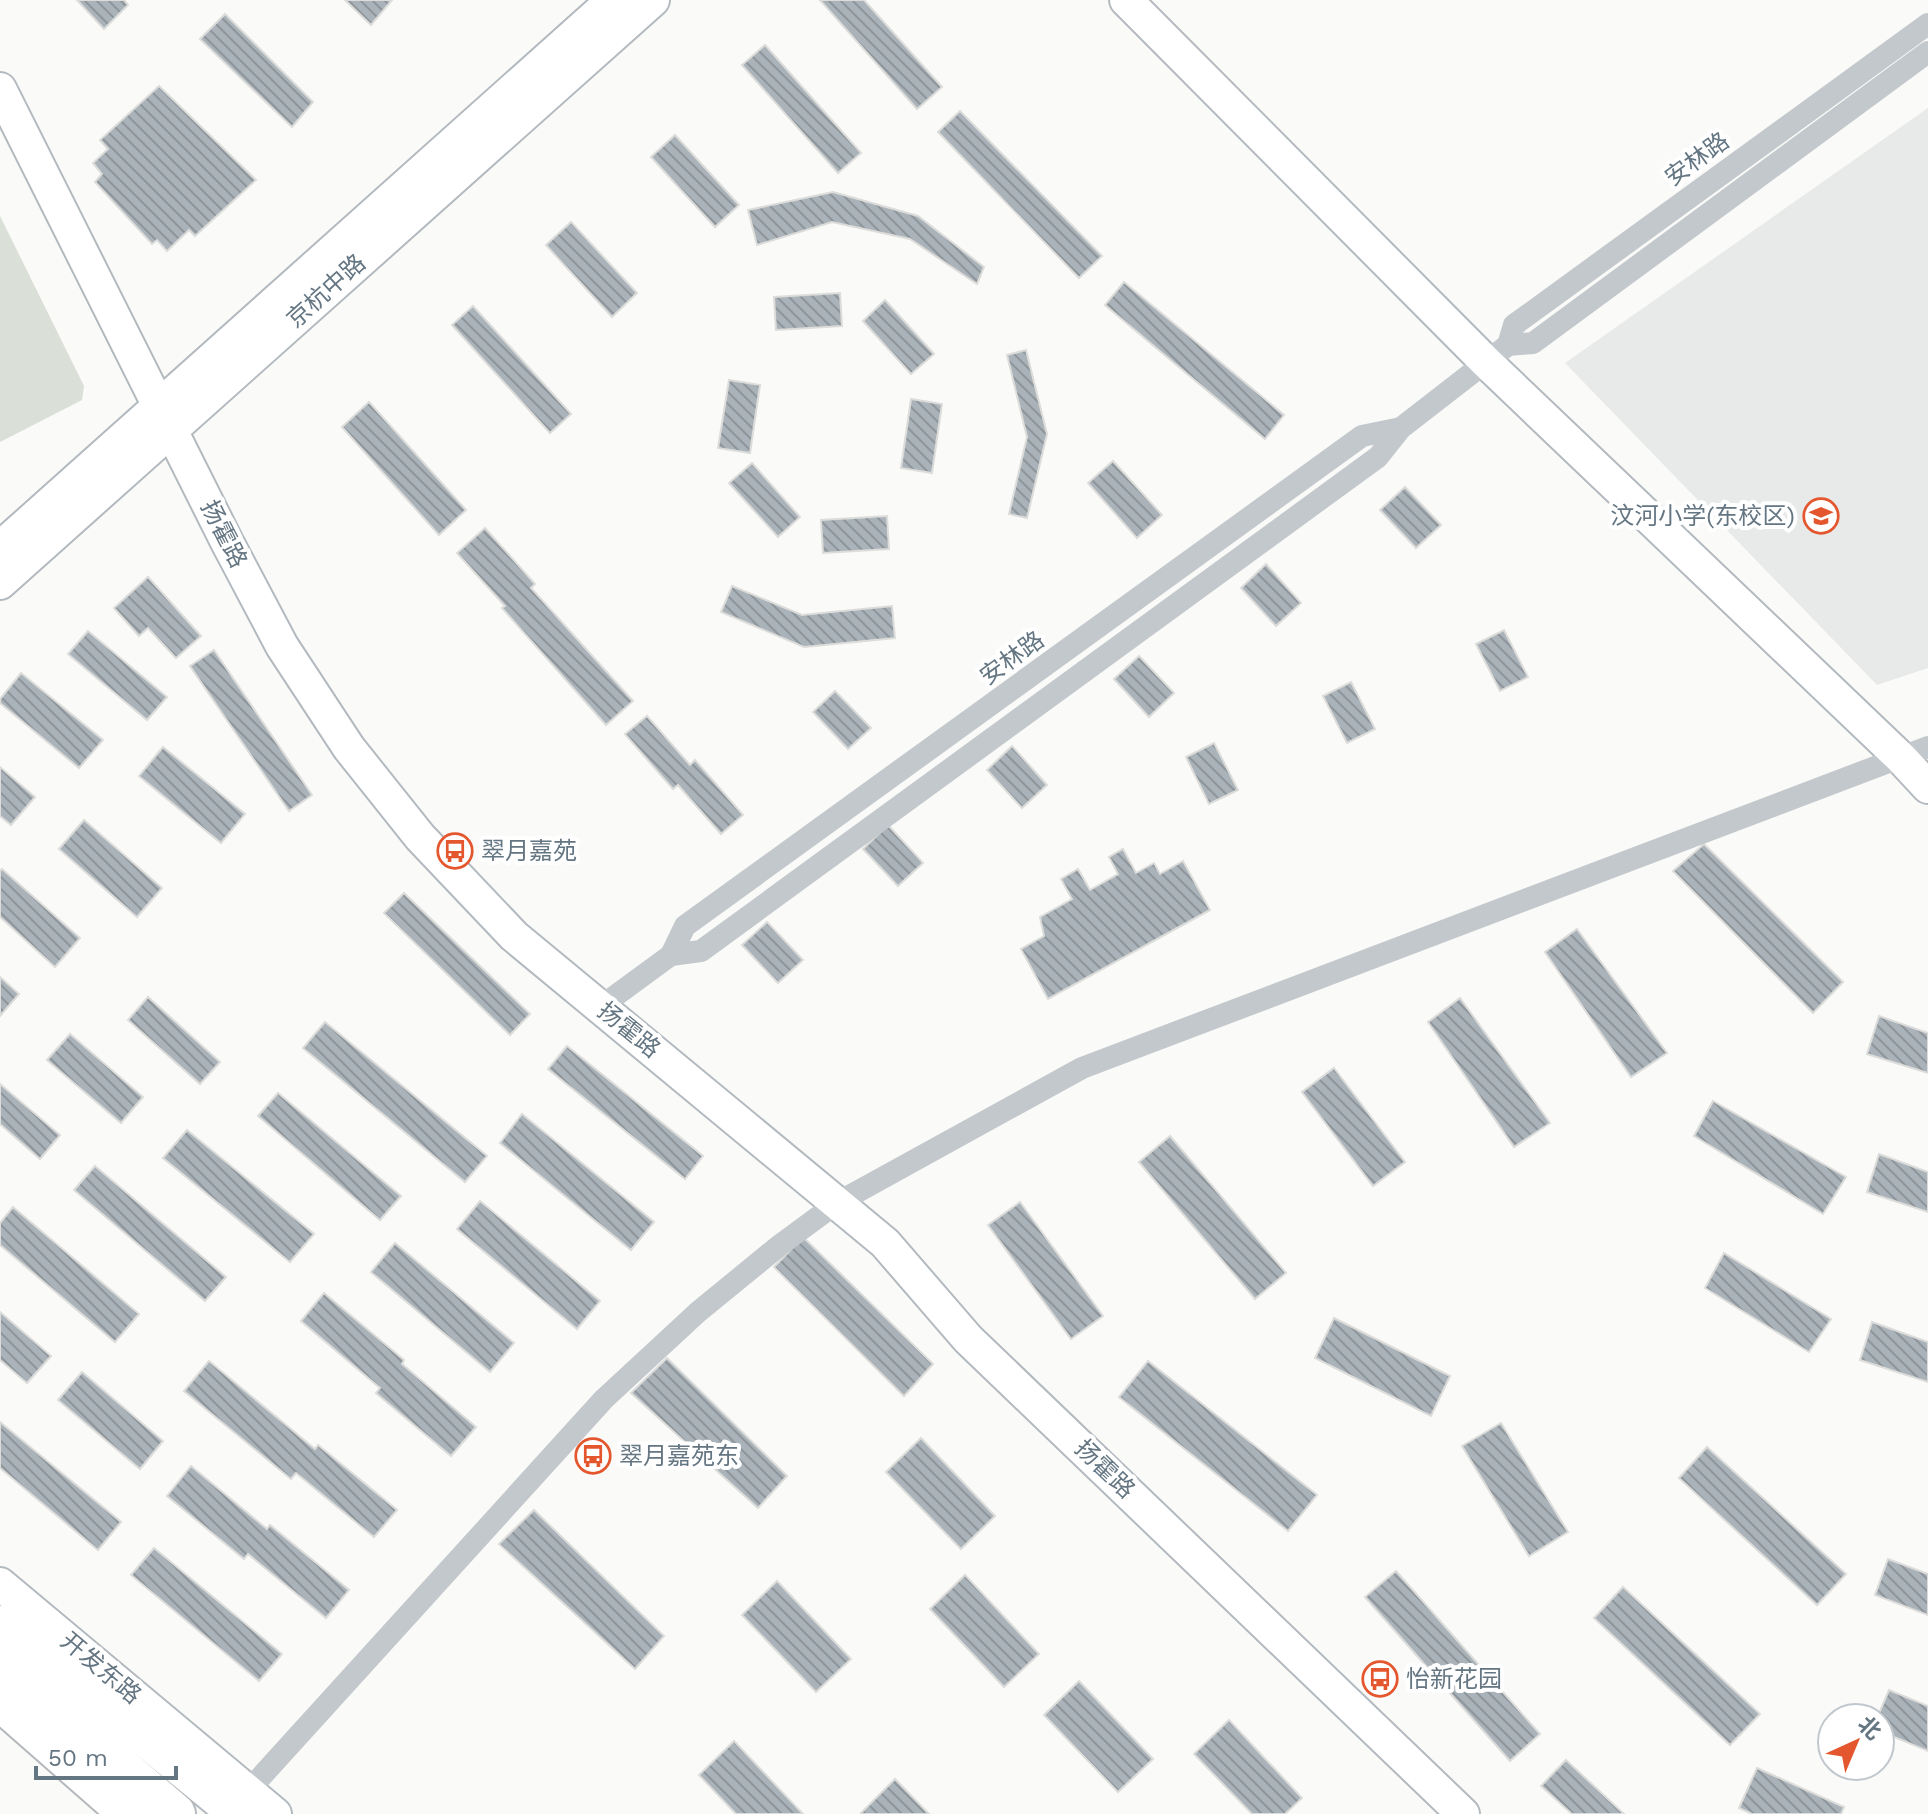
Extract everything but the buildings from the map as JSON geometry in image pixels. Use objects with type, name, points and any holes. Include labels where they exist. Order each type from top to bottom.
[{"type":"highway","points":[[0,1663],[175,1814]]},
{"type":"highway","points":[[0,1700],[130,1814]]},
{"type":"street","name":"京杭中路","points":[[0,583],[165,418],[613,0]]},
{"type":"street","name":"京杭中路","points":[[0,548],[165,418],[653,0]]},
{"type":"street","points":[[1126,0],[1914,753],[1928,787]]},
{"type":"street","name":"安林路","points":[[671,955],[701,951],[1378,457],[1401,428],[1497,353],[1514,325],[1928,24]]},
{"type":"street","name":"安林路","points":[[1497,353],[1533,343],[1928,52]]},
{"type":"street","name":"扬霍路","points":[[0,89],[282,646],[349,748],[420,837],[514,936],[885,1243],[968,1339],[1463,1814]]},
{"type":"street","name":"安林路","points":[[600,1007],[671,955],[685,926],[1362,436],[1401,428]]},
{"type":"street","points":[[1054,659],[1073,679]]},
{"type":"street","points":[[235,1807],[604,1399],[698,1312],[837,1203],[1082,1068],[1914,753]]},
{"type":"street","name":"开发东路","points":[[0,1584],[235,1807]]},
{"type":"street","name":"开发东路","points":[[0,1622],[235,1807],[275,1814]]},
{"type":"shaded area","name":"汶河小学(东校区)","points":[[1928,108],[1928,668],[1877,685],[1565,363]]},
{"type":"shaded area","points":[[0,216],[84,386],[82,400],[0,442]]},
{"type":"place","name":"汶河小学(东校区)","points":[[1821,516]]},
{"type":"place","name":"翠月嘉苑","points":[[455,851]]},
{"type":"place","name":"翠月嘉苑东","points":[[593,1456]]},
{"type":"place","name":"怡新花园","points":[[1380,1679]]}]
